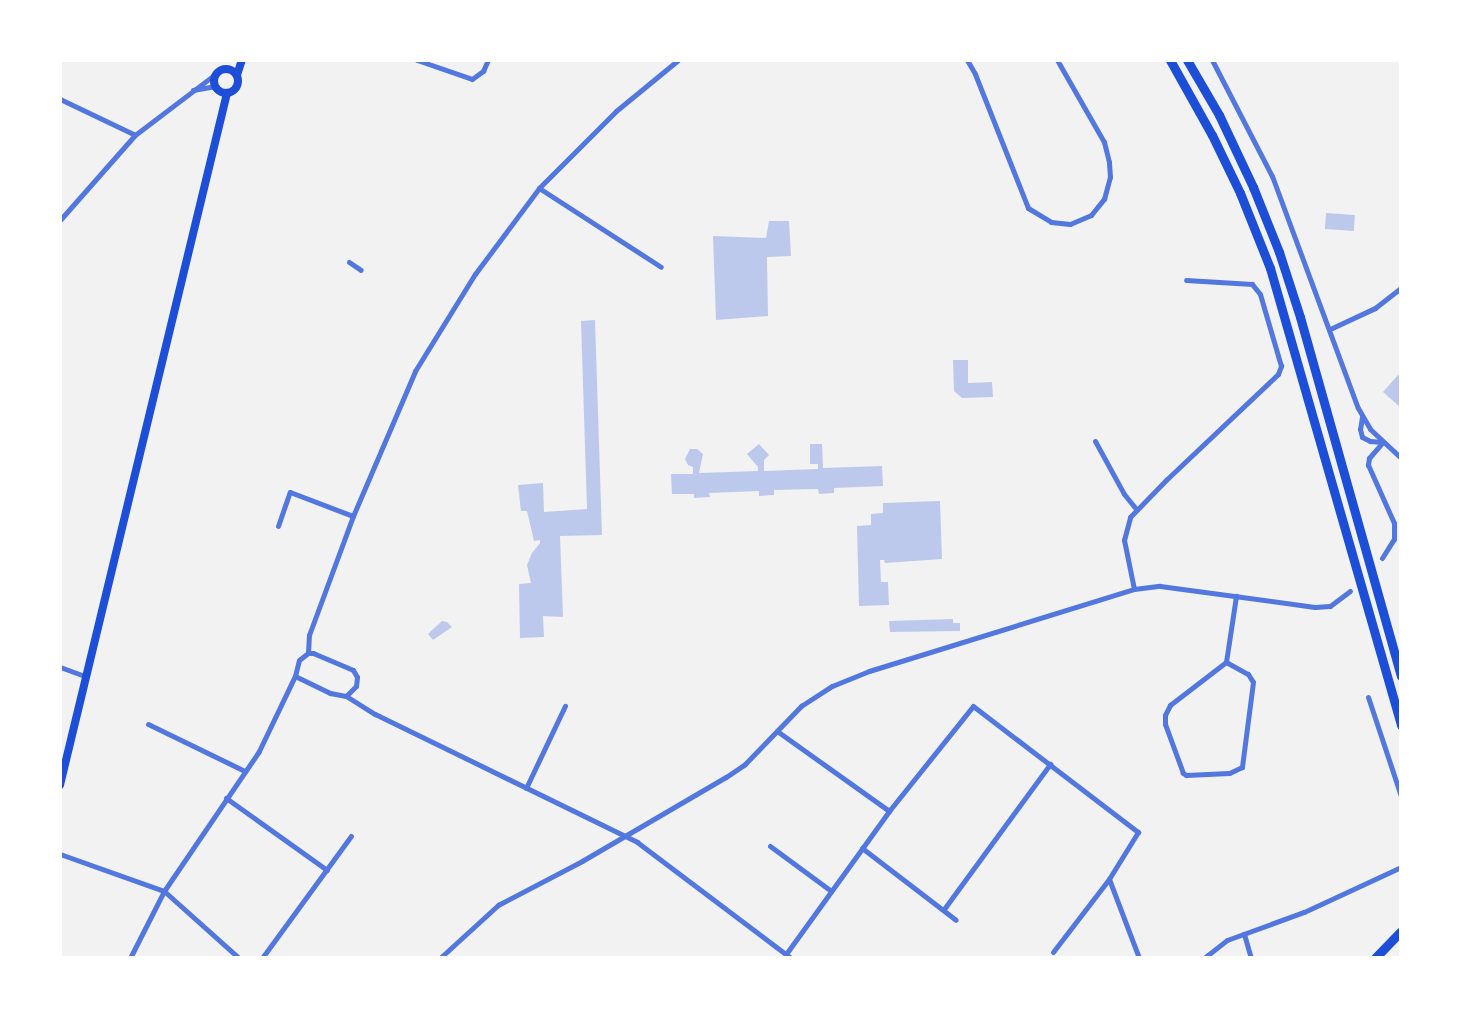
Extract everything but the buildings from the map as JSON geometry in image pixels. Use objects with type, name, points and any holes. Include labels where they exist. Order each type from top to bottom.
[{"type":"highway","points":[[1170,60],[1212,135],[1240,193],[1270,268],[1401,726]]},
{"type":"highway","points":[[1187,60],[1219,115],[1253,187],[1279,252],[1304,328],[1401,676]]},
{"type":"highway","points":[[1375,958],[1401,931]]},
{"type":"main road","points":[[227,93],[216,86],[214,79],[218,72],[226,68],[232,60]]},
{"type":"main road","points":[[60,785],[227,93],[237,87],[237,75],[242,60]]},
{"type":"main road","points":[[226,68],[237,75]]},
{"type":"street","points":[[417,60],[472,79],[483,71],[489,60]]},
{"type":"street","points":[[308,653],[309,635],[353,516],[415,371],[475,274],[539,188],[616,111],[678,60]]},
{"type":"street","points":[[967,60],[975,74],[1028,208],[1052,222],[1070,224],[1091,215],[1104,199],[1110,177],[1109,162],[1104,142],[1057,60]]},
{"type":"street","points":[[1212,60],[1272,176],[1330,329],[1349,390],[1362,417],[1383,442],[1401,458]]},
{"type":"street","points":[[60,220],[135,135],[218,72]]},
{"type":"street","points":[[192,90],[216,86]]},
{"type":"street","points":[[60,99],[135,135]]},
{"type":"street","points":[[539,188],[661,267]]},
{"type":"street","points":[[349,262],[361,270]]},
{"type":"street","points":[[1134,588],[1124,540],[1126,526],[1136,509],[1275,377],[1281,366],[1260,294],[1252,284],[1186,280]]},
{"type":"street","points":[[1330,329],[1375,308],[1401,288]]},
{"type":"street","points":[[1362,417],[1360,429],[1362,437],[1370,441],[1383,442]]},
{"type":"street","points":[[1095,441],[1124,495],[1136,509]]},
{"type":"street","points":[[1382,558],[1394,539],[1394,523],[1368,465],[1369,458],[1383,442]]},
{"type":"street","points":[[278,526],[290,492],[353,516]]},
{"type":"street","points":[[440,958],[498,905],[726,777],[745,764],[801,706],[832,686],[869,670],[1134,588],[1160,586],[1322,607],[1340,600],[1350,591]]},
{"type":"street","points":[[1226,662],[1248,674],[1253,682],[1242,767],[1235,772],[1190,777],[1183,773],[1165,715],[1170,705],[1226,662],[1236,596]]},
{"type":"street","points":[[130,958],[164,891],[245,771],[276,719],[295,676],[299,660],[313,652],[353,670],[357,677],[356,686],[346,696]]},
{"type":"street","points":[[60,667],[86,676]]},
{"type":"street","points":[[295,676],[330,693],[346,696],[375,714],[626,835],[791,958]]},
{"type":"street","points":[[1368,697],[1401,796]]},
{"type":"street","points":[[526,788],[565,706]]},
{"type":"street","points":[[786,954],[889,811],[973,706],[1138,832],[1109,879],[1053,952]]},
{"type":"street","points":[[148,724],[245,771]]},
{"type":"street","points":[[777,732],[889,811]]},
{"type":"street","points":[[944,909],[1050,764]]},
{"type":"street","points":[[226,798],[327,870]]},
{"type":"street","points":[[262,958],[351,836]]},
{"type":"street","points":[[770,846],[831,891]]},
{"type":"street","points":[[862,848],[956,920]]},
{"type":"street","points":[[60,854],[164,891],[239,958]]},
{"type":"street","points":[[1204,958],[1223,943],[1304,912],[1401,867]]},
{"type":"street","points":[[1109,879],[1139,958]]},
{"type":"street","points":[[1244,934],[1251,958]]}]
